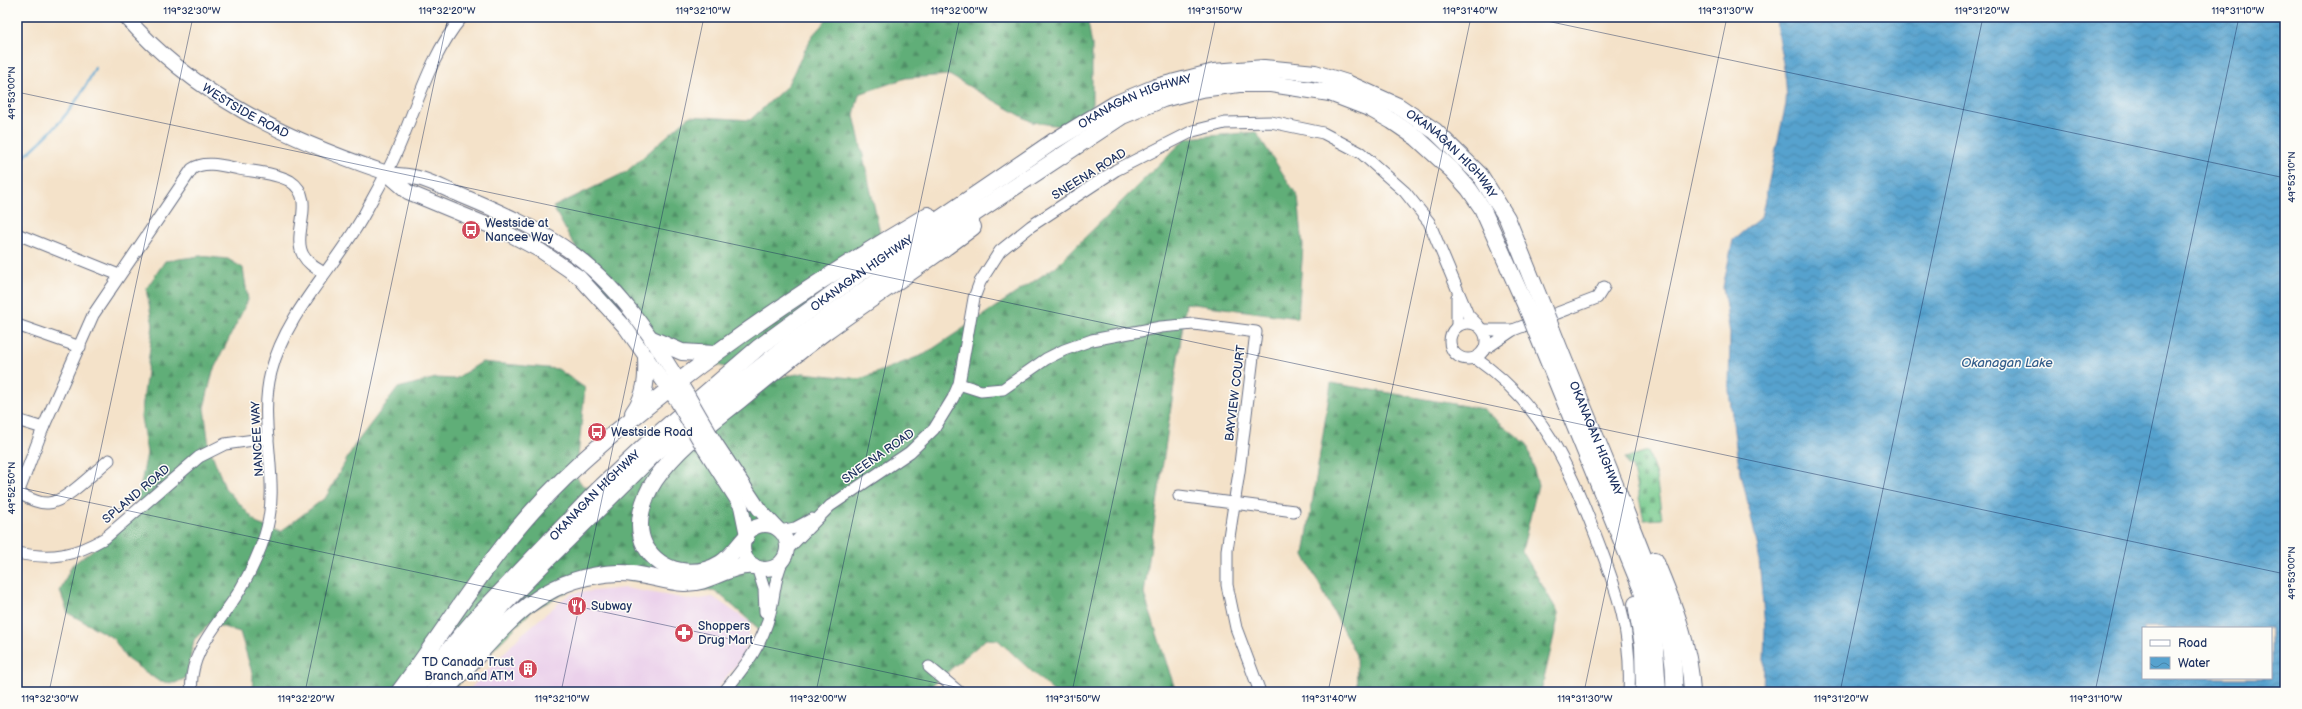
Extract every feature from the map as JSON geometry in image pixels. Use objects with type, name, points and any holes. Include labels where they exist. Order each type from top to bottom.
[{"type":"highway","name":"OKANAGAN HIGHWAY","points":[[413,692],[475,619],[600,489],[650,442],[758,348],[859,274],[1054,141],[1115,104],[1156,87],[1214,72],[1264,68],[1315,74],[1347,83],[1398,106],[1435,131],[1480,174],[1507,218],[1536,310],[1545,333],[1592,446],[1641,550],[1669,635],[1674,692]]},
{"type":"highway","name":"OKANAGAN HIGHWAY","points":[[434,692],[504,605],[579,528],[658,451],[788,345],[921,249],[1122,116],[1164,99],[1202,89],[1239,84],[1271,84],[1330,93],[1369,108],[1392,121],[1417,138],[1452,170],[1482,208],[1536,310]]},
{"type":"highway","points":[[399,692],[499,551],[559,483],[625,424],[678,392],[714,354],[854,258],[1054,141]]},
{"type":"highway","points":[[746,536],[722,562],[704,571],[683,572],[664,566],[648,551],[640,532],[642,506],[648,492],[662,470],[692,439],[826,332],[950,245],[1065,155]]},
{"type":"highway","points":[[652,339],[682,352],[714,354]]},
{"type":"highway","points":[[625,424],[643,395],[647,374],[646,357]]},
{"type":"highway","name":"OKANAGAN HIGHWAY","points":[[1592,446],[1649,615],[1657,654],[1658,692]]},
{"type":"highway","points":[[1592,446],[1638,608],[1643,646],[1644,692]]},
{"type":"highway","points":[[1592,446],[1653,555],[1680,622],[1690,657],[1692,692]]},
{"type":"highway","points":[[442,692],[527,605],[552,588],[564,583],[619,573],[684,583],[698,582],[738,566],[755,567]]},
{"type":"main road","name":"WESTSIDE ROAD","points":[[126,17],[150,44],[172,64],[233,106],[328,151],[386,173],[418,178],[513,217],[550,238],[595,272],[629,308],[652,339],[678,392],[709,444],[741,506],[746,536]]},
{"type":"main road","name":"WESTSIDE ROAD","points":[[386,173],[408,192],[506,233],[559,262],[591,288],[625,327],[646,357],[678,392]]},
{"type":"main road","name":"WESTSIDE ROAD","points":[[709,444],[759,509],[779,530]]},
{"type":"main road","points":[[765,525],[779,530],[786,540],[785,555],[771,568],[755,567],[745,555],[743,548],[746,536],[758,526],[765,525]]},
{"type":"street","name":"NANCEE WAY","points":[[192,692],[191,676],[196,658],[241,589],[265,535],[272,501],[272,474],[268,438],[267,399],[274,361],[289,327],[324,272],[358,226],[397,152],[438,55],[462,17]]},
{"type":"street","name":"SNEENA ROAD","points":[[779,530],[795,528],[819,515],[923,442],[947,410],[959,384],[974,298],[980,282],[1000,251],[1031,226],[1116,170],[1193,131],[1225,123],[1271,122],[1323,133],[1361,153],[1405,192],[1429,222],[1468,315],[1480,328]]},
{"type":"street","points":[[109,460],[75,489],[54,502],[41,502],[18,494],[43,428],[93,315],[179,185],[192,168],[201,164],[219,165],[268,174],[289,180],[299,192],[304,205],[301,241],[303,255],[313,266],[324,272]]},
{"type":"street","points":[[17,234],[119,275]]},
{"type":"street","name":"SNEENA ROAD","points":[[1456,286],[1458,308],[1457,326]]},
{"type":"street","points":[[1513,330],[1480,328],[1464,323],[1457,326],[1449,338],[1453,353],[1467,360],[1475,358],[1485,349],[1513,330],[1597,298],[1604,287]]},
{"type":"street","name":"BAYVIEW COURT","points":[[959,384],[981,390],[1003,389],[1046,359],[1064,350],[1092,340],[1194,324],[1256,332],[1239,472],[1233,503],[1227,550],[1227,589],[1236,628],[1260,692]]},
{"type":"street","points":[[17,325],[80,347]]},
{"type":"street","points":[[1480,328],[1486,336],[1485,349]]},
{"type":"street","points":[[1475,358],[1506,380],[1519,395],[1539,420],[1570,471],[1620,600],[1628,635],[1629,692]]},
{"type":"street","points":[[17,420],[43,428]]},
{"type":"street","name":"SPLAND ROAD","points":[[17,553],[40,557],[54,557],[87,548],[105,538],[199,457],[226,444],[268,438]]},
{"type":"street","points":[[1179,496],[1294,511]]},
{"type":"street","name":"SNEENA ROAD","points":[[724,692],[756,651],[767,625],[773,603],[776,578],[785,555],[819,515]]},
{"type":"street","name":"SNEENA ROAD","points":[[755,567],[764,589],[767,625]]},
{"type":"street","points":[[929,667],[959,692]]},
{"type":"shaded area","points":[[625,588],[693,600],[713,597],[751,623],[746,647],[737,664],[714,692],[467,692],[521,635],[566,597],[574,593]]},
{"type":"green space","points":[[829,17],[1087,17],[1092,45],[1092,116],[1075,128],[1032,122],[949,75],[906,78],[859,94],[854,115],[890,278],[741,372],[668,350],[612,313],[553,207],[626,172],[690,116],[750,120],[787,86],[812,36]]},
{"type":"green space","points":[[1256,132],[1298,197],[1303,246],[1298,318],[1186,303],[1144,594],[1176,692],[1054,692],[998,640],[986,639],[924,692],[719,692],[751,650],[759,629],[717,592],[624,579],[578,586],[533,610],[451,692],[252,692],[253,676],[240,632],[210,623],[194,640],[186,678],[175,683],[160,682],[127,659],[113,638],[68,613],[60,591],[72,565],[116,533],[137,504],[147,453],[141,417],[153,325],[146,289],[165,261],[200,256],[228,259],[243,268],[248,300],[213,371],[204,408],[209,446],[225,488],[258,524],[280,532],[326,497],[354,446],[398,388],[436,378],[455,379],[482,362],[558,369],[585,388],[576,476],[583,486],[596,487],[755,382],[803,373],[860,379],[925,354],[1055,267],[1186,138]]},
{"type":"green space","points":[[1331,383],[1483,409],[1527,444],[1538,485],[1522,551],[1559,614],[1541,692],[1357,692],[1356,655],[1304,555]]},
{"type":"green space","points":[[1648,451],[1656,476],[1662,519],[1644,520],[1632,466],[1628,466],[1625,458]]},
{"type":"water","name":"Okanagan Lake","points":[[1776,17],[2285,17],[2285,692],[1763,692],[1765,628],[1758,548],[1737,455],[1729,391],[1730,334],[1723,287],[1733,240],[1761,217],[1786,104],[1786,82],[1778,39]]},
{"type":"waterway","points":[[17,163],[62,120],[80,96],[95,68]]},
{"type":"place","name":"Westside at Nancee Way","points":[[471,230]]},
{"type":"place","name":"Westside Road","points":[[597,432]]},
{"type":"place","name":"Subway","points":[[577,606]]},
{"type":"place","name":"Shoppers Drug Mart","points":[[684,633]]},
{"type":"place","name":"TD Canada Trust Branch and ATM","points":[[528,669]]}]
